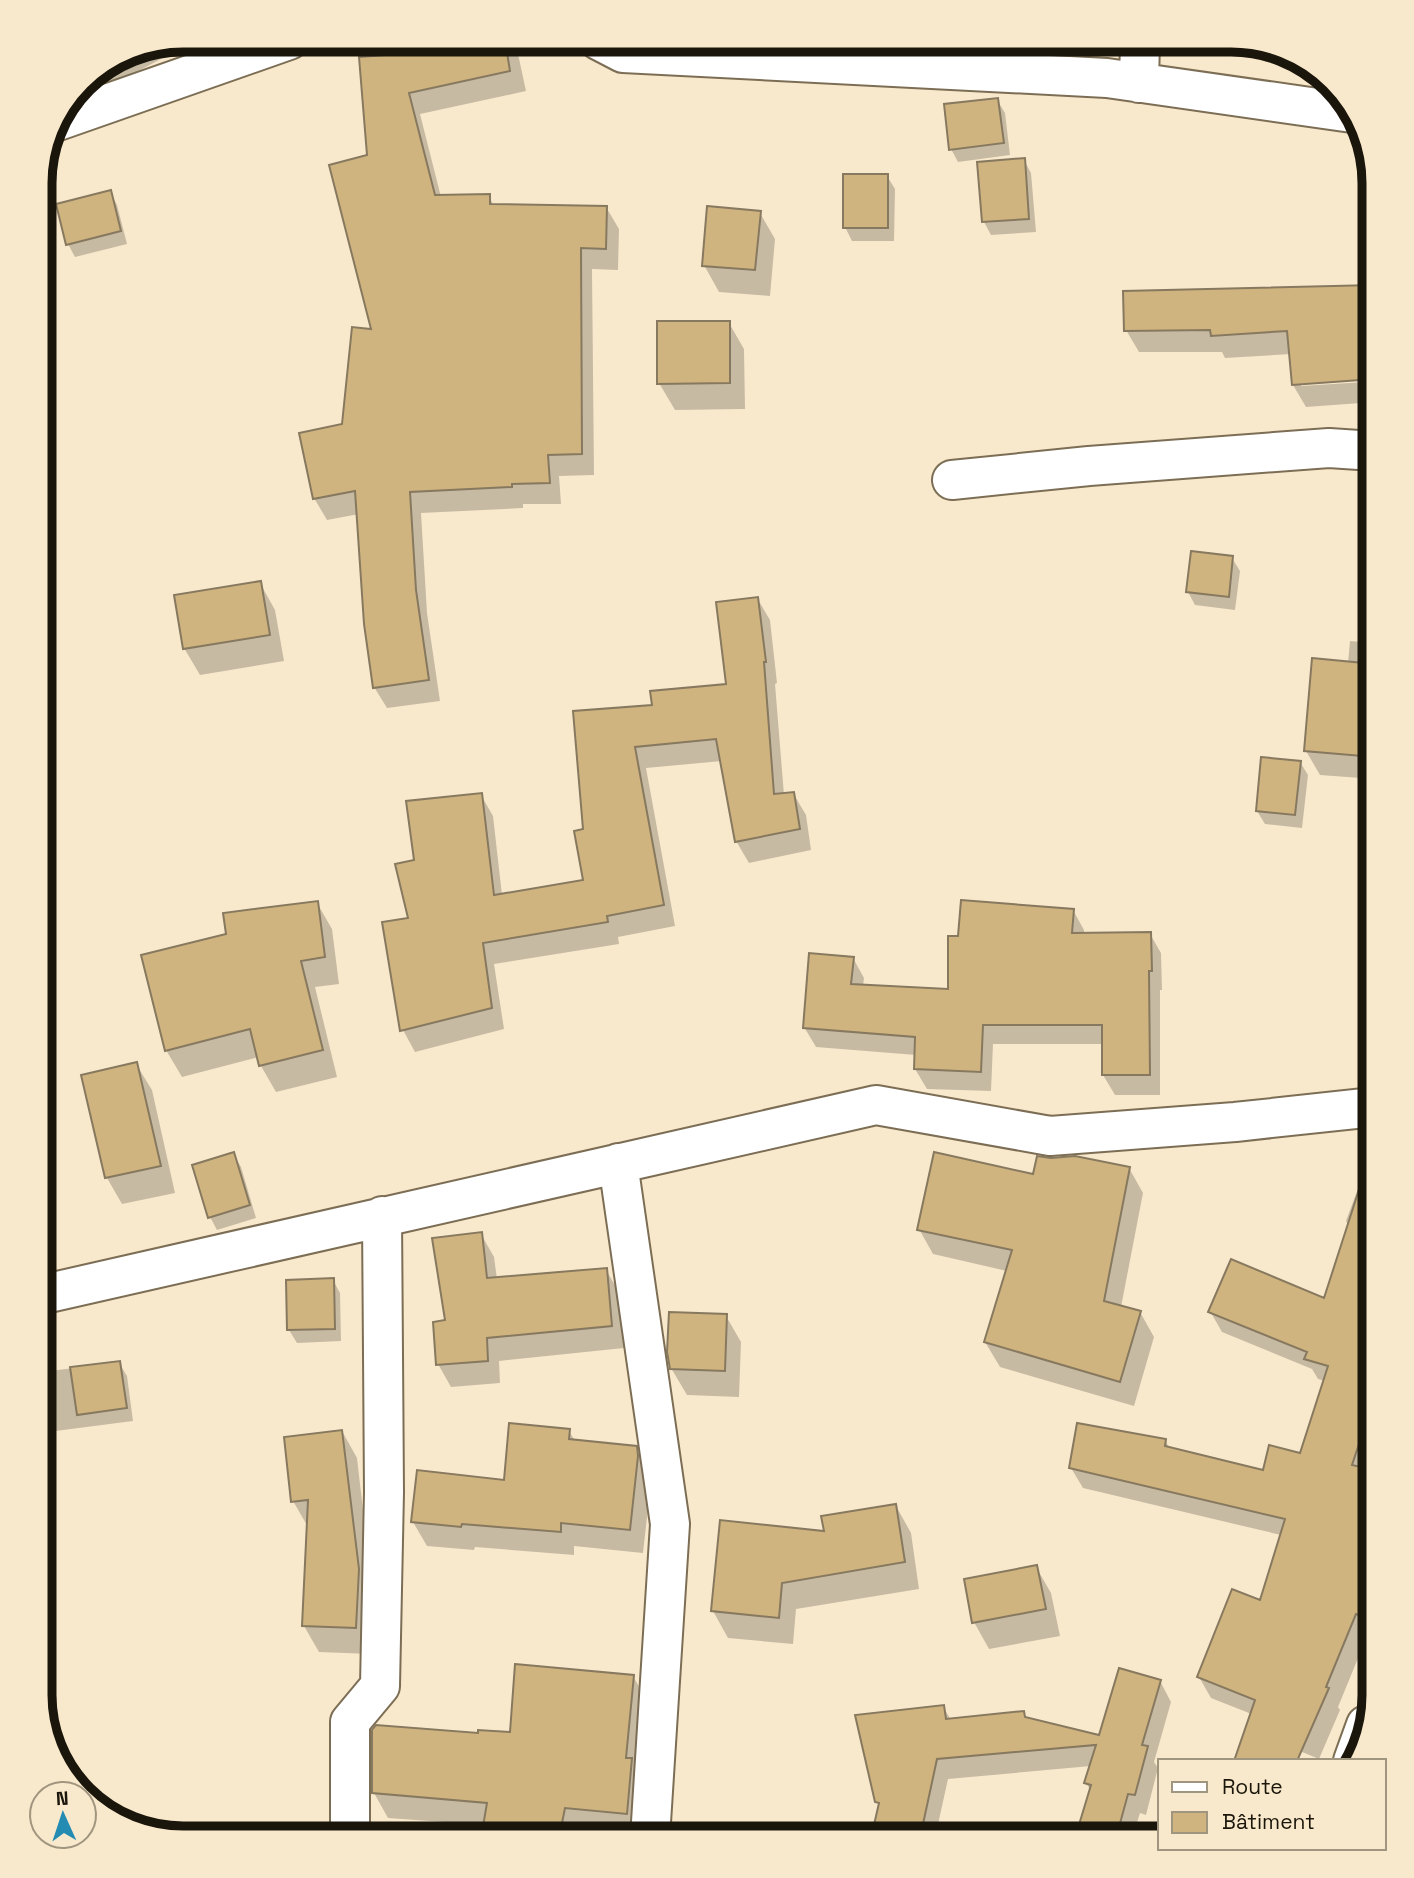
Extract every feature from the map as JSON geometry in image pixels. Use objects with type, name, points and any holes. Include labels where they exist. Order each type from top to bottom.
[{"type":"street","points":[[72,116],[252,53]]},
{"type":"street","points":[[623,53],[1107,78],[1339,111]]},
{"type":"street","points":[[1139,83],[1140,53]]},
{"type":"street","points":[[952,480],[1089,466],[1315,449],[1362,451]]},
{"type":"street","points":[[52,1292],[876,1105],[1050,1136],[1235,1122],[1362,1108]]},
{"type":"street","points":[[618,1163],[670,1524],[651,1826]]},
{"type":"street","points":[[350,1826],[349,1722],[380,1686],[384,1492],[382,1216]]},
{"type":"building","points":[[412,53],[507,53],[510,71],[409,93],[435,195],[490,194],[490,204],[607,206],[606,249],[581,248],[582,454],[548,455],[550,483],[410,492],[416,590],[429,680],[373,688],[364,624],[355,491],[313,499],[299,433],[342,424],[352,327],[371,329],[329,165],[367,155],[359,57]]},
{"type":"building","points":[[998,98],[1004,143],[949,150],[944,104]]},
{"type":"building","points":[[1025,158],[1029,219],[982,222],[977,162]]},
{"type":"building","points":[[843,174],[888,174],[888,228],[843,228]]},
{"type":"building","points":[[111,190],[121,231],[66,245],[56,204]]},
{"type":"building","points":[[707,206],[761,211],[755,270],[702,266]]},
{"type":"building","points":[[1362,285],[1362,380],[1292,385],[1287,331],[1211,336],[1210,330],[1124,331],[1123,291]]},
{"type":"building","points":[[657,321],[730,321],[730,383],[657,384]]},
{"type":"building","points":[[1191,551],[1233,556],[1229,597],[1186,592]]},
{"type":"building","points":[[261,581],[270,635],[183,649],[174,595]]},
{"type":"building","points":[[758,597],[766,662],[774,794],[794,792],[800,829],[735,842],[716,739],[635,747],[664,905],[607,916],[608,922],[483,943],[492,1008],[400,1031],[382,922],[408,918],[395,864],[414,860],[406,801],[482,793],[494,895],[583,880],[574,831],[583,829],[573,711],[652,705],[650,691],[726,684],[716,602]]},
{"type":"building","points":[[1312,658],[1362,663],[1362,756],[1304,751]]},
{"type":"building","points":[[1261,757],[1301,761],[1295,815],[1256,811]]},
{"type":"building","points":[[961,900],[1074,909],[1072,933],[1151,932],[1150,1075],[1102,1075],[1102,1025],[983,1025],[981,1072],[914,1069],[915,1037],[803,1028],[809,953],[854,957],[851,984],[948,989],[948,936],[958,936]]},
{"type":"building","points":[[318,901],[325,957],[301,961],[323,1050],[259,1066],[250,1029],[165,1051],[141,955],[226,934],[223,913]]},
{"type":"building","points":[[137,1062],[161,1166],[105,1178],[81,1075]]},
{"type":"building","points":[[234,1152],[250,1205],[208,1218],[192,1165]]},
{"type":"building","points":[[934,1152],[1033,1174],[1037,1156],[1075,1156],[1130,1167],[1104,1301],[1141,1311],[1120,1382],[984,1342],[1012,1250],[917,1230]]},
{"type":"building","points":[[1362,1180],[1362,1435],[1352,1465],[1362,1467],[1362,1616],[1356,1614],[1326,1687],[1329,1688],[1298,1759],[1235,1759],[1255,1700],[1197,1677],[1232,1589],[1260,1600],[1285,1519],[1069,1468],[1077,1423],[1166,1439],[1165,1446],[1263,1470],[1269,1445],[1300,1453],[1328,1366],[1304,1359],[1307,1352],[1208,1312],[1231,1259],[1324,1298]]},
{"type":"building","points":[[482,1232],[487,1278],[607,1268],[612,1326],[487,1338],[488,1361],[436,1365],[433,1322],[445,1320],[432,1238]]},
{"type":"building","points":[[334,1278],[335,1329],[287,1330],[286,1280]]},
{"type":"building","points":[[669,1312],[727,1314],[725,1371],[670,1369],[667,1352]]},
{"type":"building","points":[[120,1361],[127,1408],[77,1415],[70,1367]]},
{"type":"building","points":[[509,1423],[570,1429],[569,1439],[637,1446],[630,1530],[561,1523],[561,1532],[411,1522],[417,1470],[504,1480]]},
{"type":"building","points":[[342,1430],[359,1569],[356,1628],[302,1626],[308,1500],[291,1502],[284,1437]]},
{"type":"building","points":[[896,1504],[905,1562],[782,1583],[779,1618],[711,1611],[720,1520],[824,1531],[821,1516]]},
{"type":"building","points":[[1037,1565],[1046,1609],[972,1623],[964,1579]]},
{"type":"building","points":[[515,1664],[634,1675],[626,1758],[632,1758],[627,1814],[565,1808],[561,1826],[483,1826],[487,1803],[372,1793],[372,1730],[376,1725],[478,1733],[478,1730],[510,1732]]},
{"type":"building","points":[[1119,1668],[1161,1680],[1142,1745],[1148,1746],[1135,1795],[1128,1794],[1119,1826],[1079,1826],[1091,1785],[1084,1783],[1096,1745],[937,1759],[923,1826],[874,1826],[879,1803],[875,1802],[855,1715],[944,1705],[946,1719],[1024,1711],[1025,1717],[1099,1735]]}]
